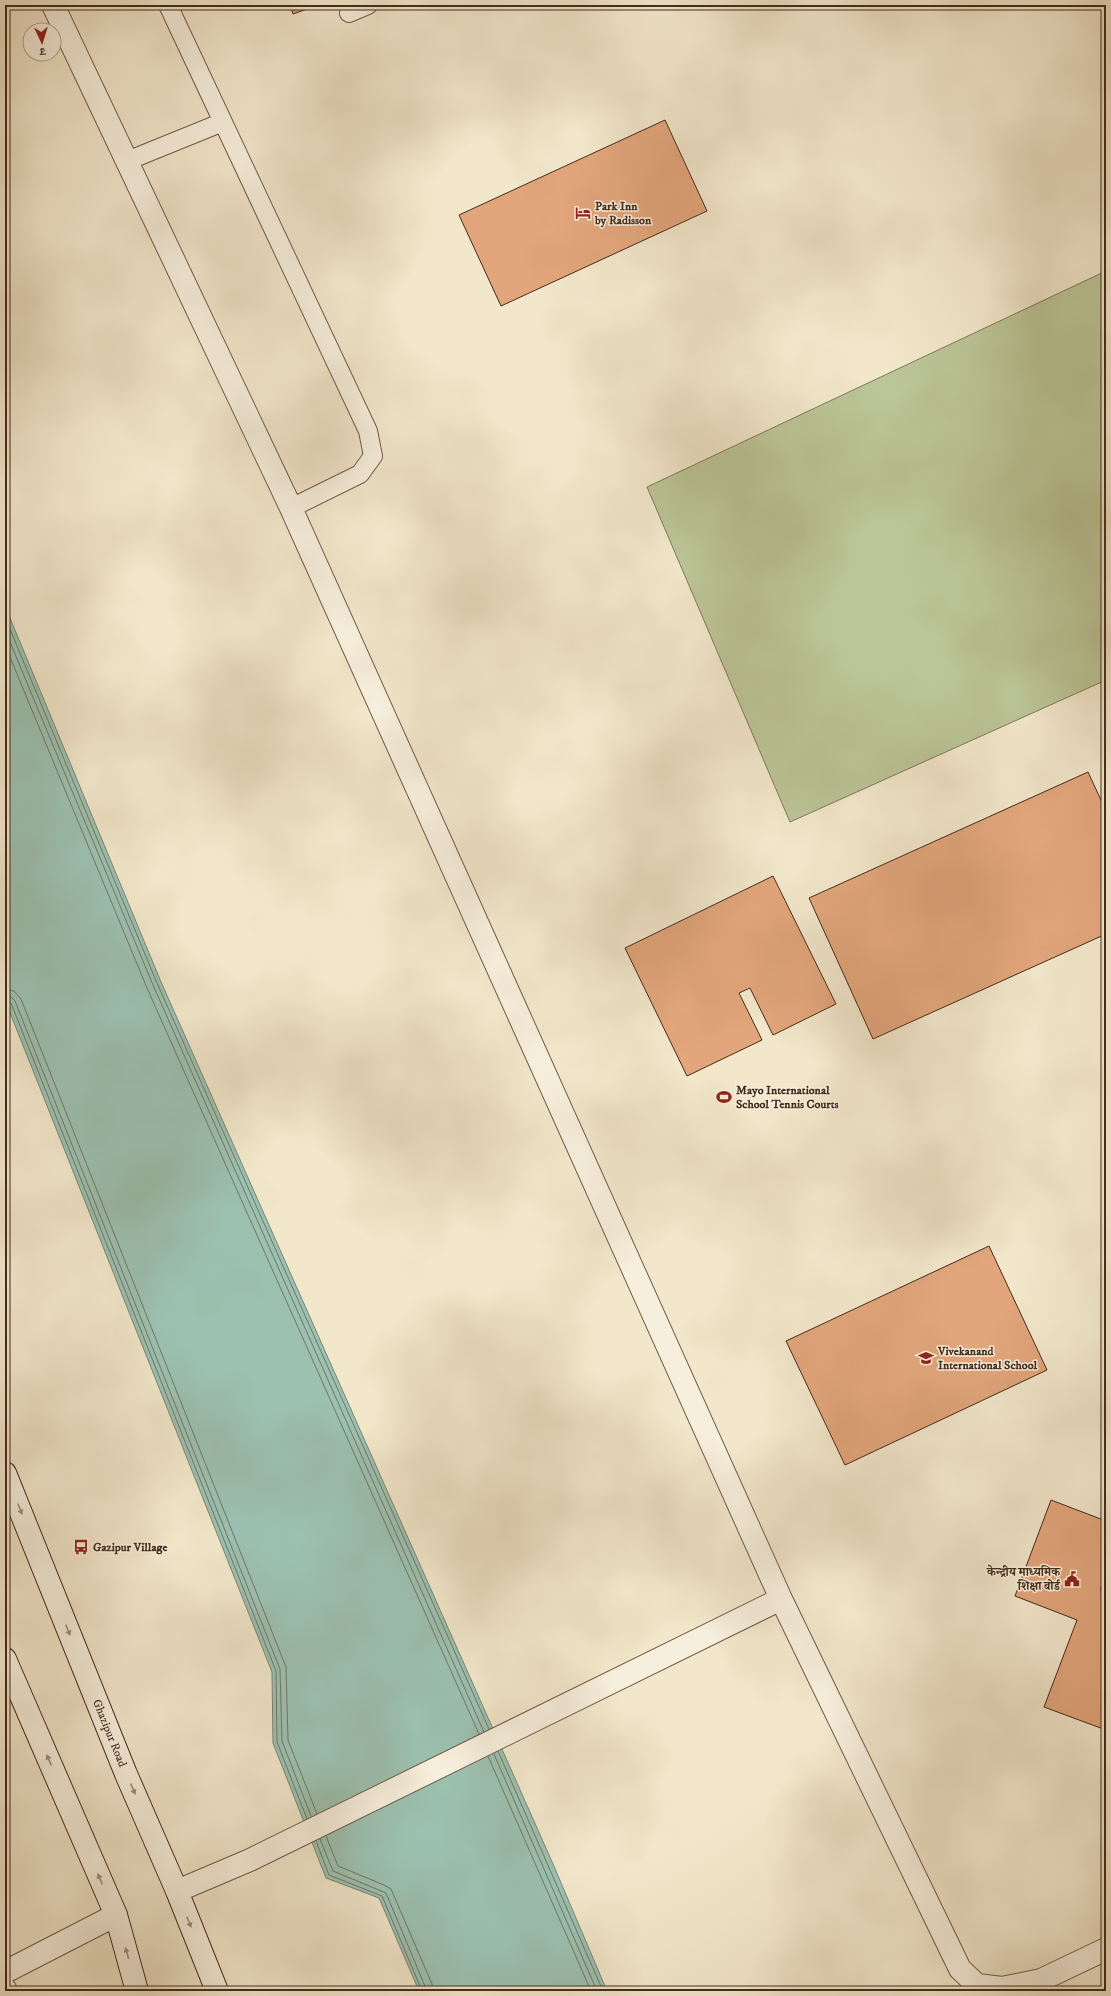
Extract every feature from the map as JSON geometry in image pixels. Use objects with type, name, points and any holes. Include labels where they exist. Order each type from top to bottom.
[{"type":"street","points":[[53,5],[291,508],[781,1599],[960,1969],[977,1985],[1002,1988],[1042,1980],[1106,1949]]},
{"type":"street","name":"Ghazipur Road","points":[[5,1473],[126,1774],[177,1891],[217,1991]]},
{"type":"street","points":[[177,1891],[250,1860],[550,1714],[781,1599]]},
{"type":"street","points":[[5,1659],[116,1915],[137,1991]]},
{"type":"street","points":[[5,1972],[116,1915]]},
{"type":"lane","points":[[168,5],[368,431],[371,443],[373,456],[360,474],[291,508]]},
{"type":"lane","points":[[349,13],[368,5]]},
{"type":"lane","points":[[127,161],[223,122]]},
{"type":"shaded area","points":[[1106,271],[1106,680],[790,822],[647,487]]},
{"type":"water","points":[[5,606],[161,982],[553,1864],[607,1991],[419,1991],[379,1898],[326,1878],[273,1743],[272,1672],[5,1000]]},
{"type":"building","points":[[290,5],[318,5],[293,14]]},
{"type":"building","name":"Park Inn by Radisson","points":[[665,120],[707,211],[501,306],[459,215]]},
{"type":"building","points":[[1088,772],[1106,811],[1106,934],[873,1039],[809,898]]},
{"type":"building","points":[[773,876],[836,1004],[773,1035],[750,988],[739,993],[762,1040],[687,1076],[625,948]]},
{"type":"building","points":[[989,1246],[1047,1370],[845,1465],[786,1341]]},
{"type":"building","points":[[1051,1500],[1106,1521],[1106,1575],[1101,1587],[1102,1608],[1106,1616],[1106,1730],[1044,1707],[1077,1620],[1015,1596]]},
{"type":"place","name":"Park Inn by Radisson","points":[[583,213]]},
{"type":"place","name":"Mayo International School Tennis Courts","points":[[724,1097]]},
{"type":"place","name":"Vivekanand International School","points":[[926,1358]]},
{"type":"place","name":"Gazipur Village","points":[[81,1547]]},
{"type":"place","name":"केन्द्रीय माध्यमिक शिक्षा बोर्ड","points":[[1072,1579]]}]
